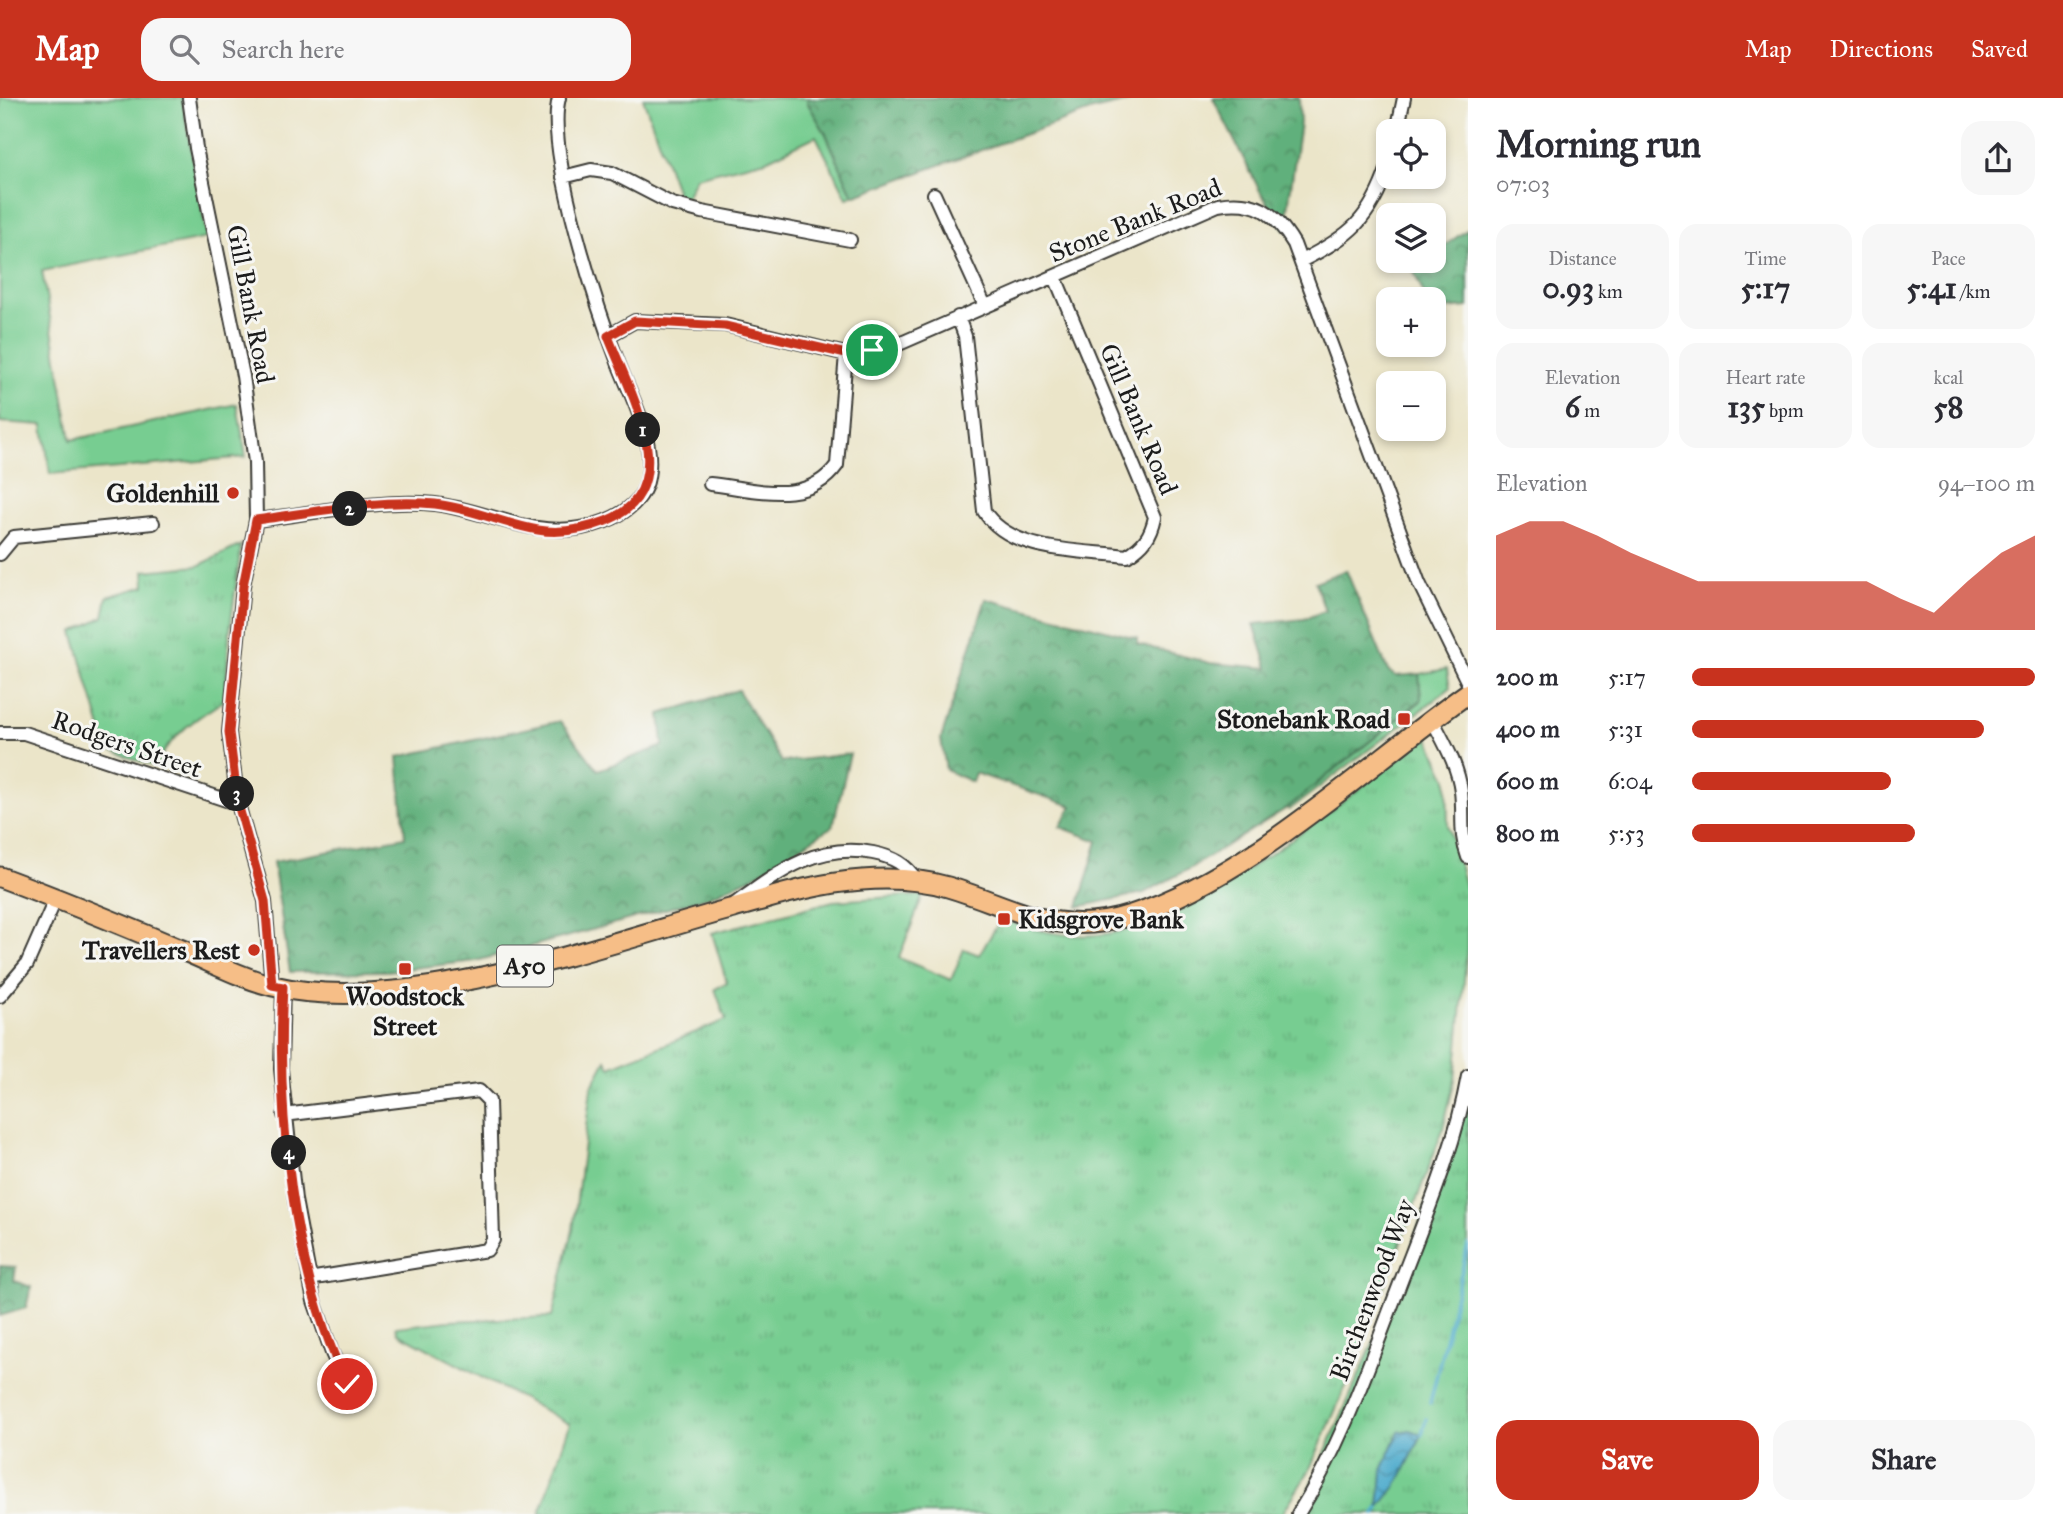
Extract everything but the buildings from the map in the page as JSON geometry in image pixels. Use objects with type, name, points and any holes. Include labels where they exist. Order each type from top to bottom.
[{"type":"main road","name":"A50","points":[[0,877],[277,986],[366,992],[486,976],[823,884],[863,880],[917,881],[948,887],[1022,916],[1071,924],[1129,916],[1166,902],[1212,877],[1278,835],[1468,693]]},
{"type":"street","name":"Gill Bank Road","points":[[189,98],[196,148],[243,376],[255,462],[256,520]]},
{"type":"street","points":[[355,1402],[332,1353],[309,1279],[284,1115],[277,986],[265,901],[238,804],[229,732],[243,586],[256,520],[390,505],[433,504],[473,510],[541,531],[576,529],[614,518],[638,498],[648,480],[649,455],[641,423],[608,336],[563,177],[555,134],[559,98]]},
{"type":"street","points":[[1400,119],[1404,98]]},
{"type":"street","points":[[563,177],[591,170],[612,173],[672,204],[850,240]]},
{"type":"street","points":[[1301,261],[1331,245],[1371,209],[1379,189]]},
{"type":"street","points":[[934,194],[985,306]]},
{"type":"street","name":"Stone Bank Road","points":[[608,336],[635,321],[725,326],[846,354],[899,344],[1218,205],[1239,202],[1256,206],[1283,226],[1301,261],[1400,536],[1449,650],[1468,683]]},
{"type":"street","name":"Gill Bank Road","points":[[958,317],[965,336],[984,511],[993,525],[1006,534],[1030,543],[1127,556],[1142,546],[1152,533],[1155,517],[1055,276]]},
{"type":"street","points":[[710,485],[797,492],[813,488],[827,480],[837,465],[846,354]]},
{"type":"street","points":[[0,554],[14,537],[153,523]]},
{"type":"street","points":[[1432,719],[1454,765],[1461,790],[1460,830],[1468,857]]},
{"type":"street","name":"Rodgers Street","points":[[0,733],[24,733],[238,804]]},
{"type":"street","points":[[727,910],[796,862],[819,854],[858,850],[883,855],[906,866],[917,881]]},
{"type":"street","points":[[0,996],[27,964],[57,898]]},
{"type":"street","name":"Birchenwood Way","points":[[1298,1514],[1344,1424],[1376,1346],[1445,1159],[1463,1104],[1468,1076]]},
{"type":"street","points":[[284,1115],[479,1091],[489,1101],[493,1240],[487,1250],[309,1279]]},
{"type":"green space","points":[[0,98],[182,98],[207,238],[42,271],[71,440],[237,404],[246,457],[50,474],[43,425],[0,422]]},
{"type":"green space","points":[[643,98],[809,98],[807,102],[826,134],[853,196],[847,198],[816,136],[766,160],[696,177],[681,207],[672,204],[676,190]]},
{"type":"green space","points":[[809,98],[1144,98],[1093,110],[853,196],[826,134],[807,102]]},
{"type":"green space","points":[[1213,98],[1299,98],[1300,123],[1285,230],[1261,193]]},
{"type":"green space","points":[[1468,229],[1468,307],[1446,309],[1446,287],[1421,287],[1414,273],[1446,273],[1446,245]]},
{"type":"green space","points":[[241,545],[229,637],[225,700],[176,737],[156,767],[107,749],[73,632],[103,617],[107,597],[145,586],[144,571],[198,566]]},
{"type":"green space","points":[[1346,570],[1388,671],[1396,676],[1419,674],[1421,700],[1287,808],[1189,869],[1144,893],[1078,907],[1098,841],[1060,827],[1072,806],[975,773],[972,782],[946,770],[941,739],[986,599],[1137,638],[1137,644],[1210,663],[1268,668],[1254,624],[1304,619],[1325,611],[1315,582]]},
{"type":"green space","points":[[1447,669],[1450,688],[1289,810],[1287,808],[1421,701],[1419,674]]},
{"type":"green space","points":[[738,690],[782,762],[850,754],[833,826],[755,876],[705,898],[476,961],[387,971],[290,972],[273,862],[405,837],[398,757],[560,721],[598,770],[663,746],[660,714]]},
{"type":"green space","points":[[1428,736],[1447,779],[1448,825],[1468,896],[1467,949],[1455,1079],[1442,1132],[1352,1372],[1309,1471],[1282,1514],[540,1514],[570,1424],[398,1333],[396,1327],[449,1321],[552,1317],[573,1230],[591,1088],[606,1060],[610,1067],[726,1020],[715,989],[727,983],[712,933],[833,901],[923,895],[899,958],[951,980],[964,949],[979,955],[1001,919],[1053,933],[1092,936],[1144,924],[1185,905],[1229,881],[1273,852]]},
{"type":"green space","points":[[1468,1076],[1468,1514],[1298,1514],[1401,1280]]},
{"type":"green space","points":[[0,1266],[16,1267],[14,1281],[31,1287],[26,1308],[0,1316]]},
{"type":"water","points":[[1410,1430],[1422,1435],[1397,1485],[1379,1508],[1382,1470],[1399,1432]]},
{"type":"waterway","points":[[1430,1403],[1468,1245]]},
{"type":"waterway","points":[[1422,1435],[1426,1419]]},
{"type":"waterway","points":[[1375,1514],[1379,1508]]},
{"type":"place","name":"Goldenhill","points":[[233,493]]},
{"type":"place","name":"Stonebank Road","points":[[1404,719]]},
{"type":"place","name":"Kidsgrove Bank","points":[[1004,919]]},
{"type":"place","name":"Travellers Rest","points":[[254,950]]},
{"type":"place","name":"Woodstock Street","points":[[405,969]]},
{"type":"route","points":[[347,1384],[332,1353],[314,1301],[295,1200],[281,1069],[283,987],[272,985],[265,901],[238,804],[229,732],[243,586],[256,520],[390,505],[433,504],[473,510],[541,531],[594,526],[614,518],[638,498],[648,480],[649,467],[647,442],[608,336],[635,321],[725,326],[846,354],[872,350]]}]
